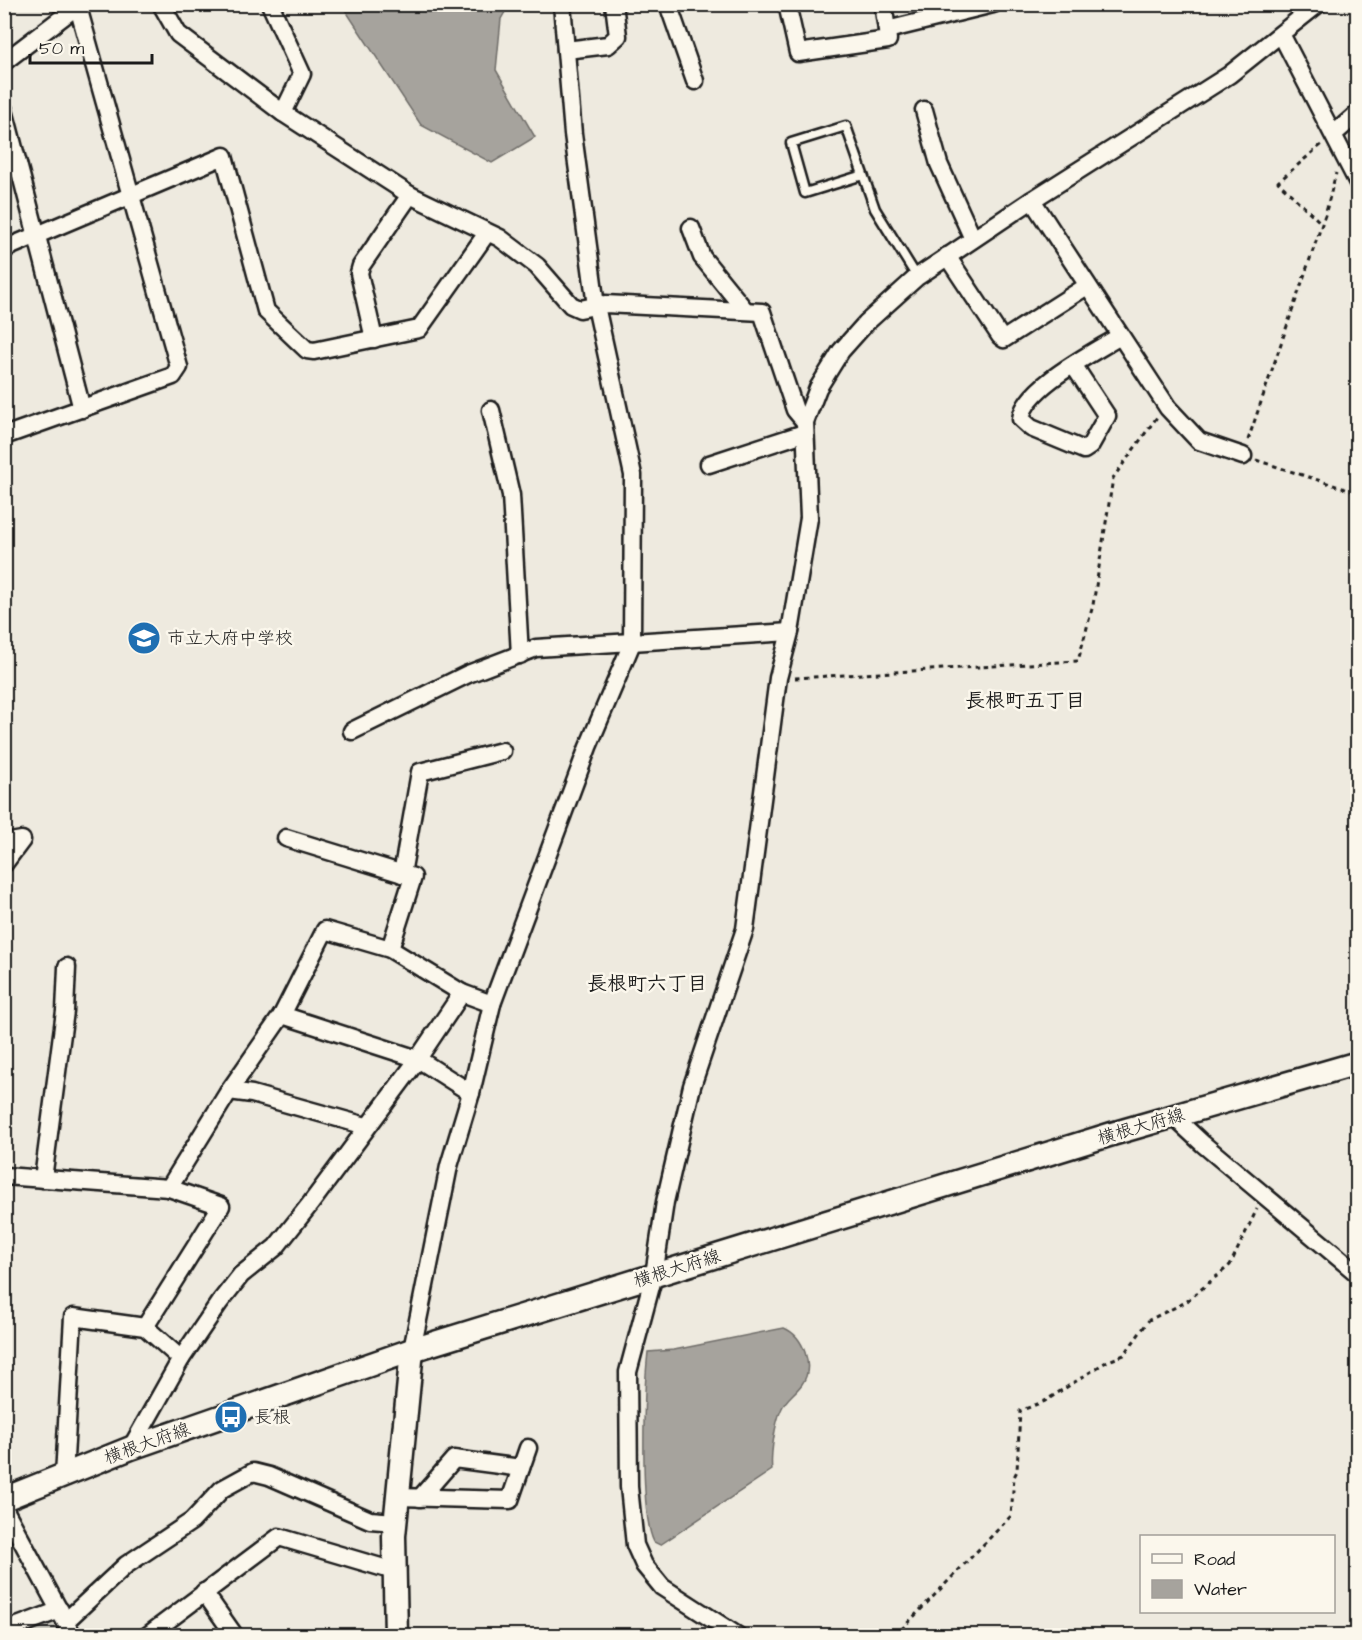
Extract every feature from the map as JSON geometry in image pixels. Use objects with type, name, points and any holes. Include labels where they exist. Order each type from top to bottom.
[{"type":"main road","name":"横根大府線","points":[[4,1499],[131,1448],[412,1350],[1358,1063]]},
{"type":"main road","points":[[396,1635],[395,1522],[409,1497],[412,1350]]},
{"type":"street","points":[[161,4],[178,34],[283,113],[410,195],[500,238],[537,266],[571,306],[580,309],[596,306],[762,312],[795,410],[804,428]]},
{"type":"street","points":[[270,4],[302,74],[283,113]]},
{"type":"street","points":[[412,1350],[449,1166],[471,1093],[492,1004],[588,747],[632,643],[633,475],[596,306],[573,134],[562,4]]},
{"type":"street","points":[[566,50],[608,45],[618,36],[614,4]]},
{"type":"street","points":[[668,4],[695,81]]},
{"type":"street","points":[[787,4],[798,53],[888,40],[883,4]]},
{"type":"street","points":[[738,1635],[662,1587],[644,1565],[635,1545],[629,1487],[628,1372],[654,1275],[665,1202],[692,1086],[745,929],[778,678],[790,633],[809,518],[804,428],[818,388],[841,351],[866,323],[917,277],[1032,200],[1229,75],[1318,4]]},
{"type":"street","points":[[888,30],[987,5]]},
{"type":"street","points":[[4,62],[79,6],[179,367],[173,376],[4,436]]},
{"type":"street","points":[[1281,34],[1358,183]]},
{"type":"street","points":[[4,110],[82,409]]},
{"type":"street","points":[[924,110],[939,164],[973,239]]},
{"type":"street","points":[[1334,134],[1357,115]]},
{"type":"street","points":[[4,249],[37,233],[224,156],[266,311],[307,350],[419,329],[486,233]]},
{"type":"street","points":[[374,339],[359,273],[360,266],[410,195]]},
{"type":"street","points":[[1032,200],[1168,408],[1199,441],[1243,456]]},
{"type":"street","points":[[691,228],[702,257],[745,310]]},
{"type":"street","points":[[947,256],[1004,339],[1087,286]]},
{"type":"street","points":[[1074,366],[1107,416],[1090,446],[1084,450],[1030,428],[1021,419],[1022,413],[1042,386],[1120,336]]},
{"type":"street","points":[[491,410],[511,495],[520,655]]},
{"type":"street","points":[[709,464],[804,428]]},
{"type":"street","points":[[352,731],[377,721],[468,674],[536,648],[790,633]]},
{"type":"street","points":[[402,874],[420,772],[502,751]]},
{"type":"street","points":[[286,838],[413,877],[390,949]]},
{"type":"street","points":[[4,843],[22,840],[4,864]]},
{"type":"street","points":[[169,1188],[229,1091],[282,1015],[324,930],[390,949],[462,993],[492,1004]]},
{"type":"street","points":[[43,1179],[65,1011],[67,967]]},
{"type":"street","points":[[131,1448],[182,1359],[219,1303],[241,1275],[276,1247],[418,1059],[462,993]]},
{"type":"street","points":[[282,1015],[418,1059],[471,1093]]},
{"type":"street","points":[[229,1091],[252,1094],[366,1126]]},
{"type":"street","points":[[1174,1117],[1358,1274]]},
{"type":"street","points":[[4,1176],[169,1188],[221,1206],[146,1327]]},
{"type":"street","points":[[64,1476],[73,1317],[146,1327],[182,1359]]},
{"type":"street","points":[[409,1497],[510,1500],[528,1448]]},
{"type":"street","points":[[409,1497],[454,1459],[521,1468]]},
{"type":"street","points":[[4,1631],[66,1622],[126,1564],[192,1521],[222,1489],[253,1472],[269,1476],[370,1520],[395,1522]]},
{"type":"street","points":[[4,1508],[66,1622]]},
{"type":"street","points":[[147,1635],[279,1537],[394,1571]]},
{"type":"street","points":[[204,1592],[235,1635]]},
{"type":"lane","points":[[863,175],[805,193],[791,143],[846,126],[875,209],[917,277]]},
{"type":"path","points":[[1321,223],[1278,182],[1334,134]]},
{"type":"path","points":[[1345,157],[1338,162],[1321,223],[1243,456],[1358,493]]},
{"type":"path","points":[[778,678],[1078,661],[1093,605],[1113,478],[1160,414],[1168,408]]},
{"type":"path","points":[[895,1635],[1011,1516],[1014,1477],[1017,1471],[1020,1411],[1045,1401],[1106,1362],[1124,1355],[1149,1320],[1186,1302],[1230,1265],[1265,1196]]},
{"type":"shaded area","points":[[55,1617],[66,1636],[8,1636]]},
{"type":"water","points":[[342,5],[509,5],[501,19],[496,70],[535,137],[492,163],[421,125]]},
{"type":"water","points":[[784,1328],[791,1332],[801,1344],[807,1360],[807,1369],[802,1384],[785,1402],[781,1410],[772,1448],[772,1470],[660,1545],[654,1542],[649,1527],[644,1479],[644,1421],[648,1352],[674,1350]]},
{"type":"place","name":"市立大府中学校","points":[[144,638]]},
{"type":"place","name":"長根","points":[[231,1417]]},
{"type":"district","name":"長根町五丁目","points":[[1025,700]]},
{"type":"district","name":"長根町六丁目","points":[[647,983]]}]
